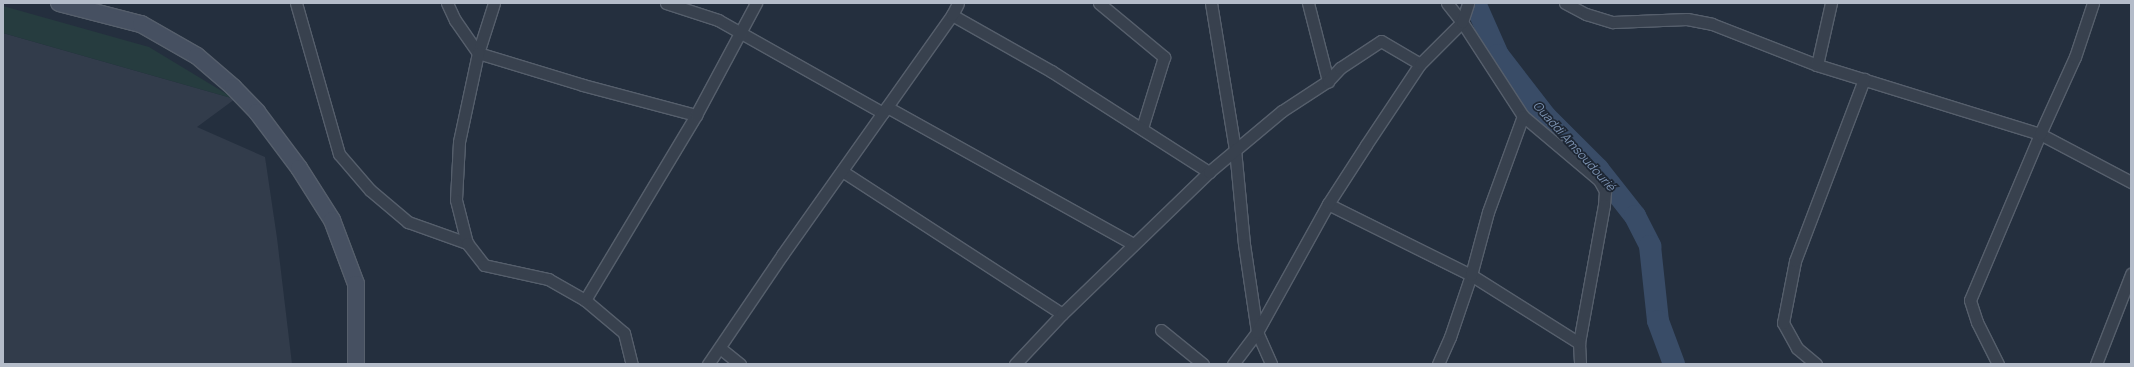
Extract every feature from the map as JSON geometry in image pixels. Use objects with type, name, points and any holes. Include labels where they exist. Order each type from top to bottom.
[{"type":"main road","points":[[59,3],[141,24],[197,56],[233,87],[256,112],[299,168],[332,220],[356,284],[356,364]]},
{"type":"street","points":[[296,3],[339,154],[370,190],[408,222],[467,243]]},
{"type":"street","points":[[446,3],[454,20],[478,53],[577,83],[696,115]]},
{"type":"street","points":[[494,3],[478,53],[459,142],[456,172],[456,200],[467,243],[484,265],[548,279],[585,300],[624,334],[632,364]]},
{"type":"street","points":[[666,3],[718,20],[1133,244]]},
{"type":"street","points":[[585,300],[696,115],[756,3]]},
{"type":"street","points":[[708,364],[782,255],[952,15],[958,3]]},
{"type":"street","points":[[1099,3],[1164,57],[1142,128]]},
{"type":"street","points":[[1211,3],[1235,149],[1244,244],[1257,332],[1271,364]]},
{"type":"street","points":[[1308,3],[1328,81]]},
{"type":"street","points":[[1447,3],[1462,22],[1523,116],[1599,180],[1605,191],[1604,205],[1580,343],[1580,364]]},
{"type":"street","points":[[1233,364],[1257,332],[1328,204],[1420,64],[1462,22],[1468,3]]},
{"type":"street","points":[[1565,3],[1586,14],[1613,22],[1687,19],[1712,24],[1817,65],[2040,134],[2131,182]]},
{"type":"street","points":[[1817,65],[1831,3]]},
{"type":"street","points":[[1998,364],[1977,322],[1970,300],[2040,134],[2075,57],[2093,3]]},
{"type":"street","points":[[952,15],[1051,71],[1209,172]]},
{"type":"street","points":[[1014,364],[1133,244],[1209,172],[1282,111],[1328,81],[1340,68],[1381,41],[1420,64]]},
{"type":"street","points":[[1816,364],[1797,348],[1783,323],[1795,261],[1864,79]]},
{"type":"street","points":[[1438,364],[1471,275],[1488,212],[1523,116]]},
{"type":"street","points":[[842,171],[1062,314]]},
{"type":"street","points":[[1328,204],[1471,275],[1580,343]]},
{"type":"street","points":[[2096,364],[2131,274]]},
{"type":"street","points":[[1161,330],[1203,364]]},
{"type":"street","points":[[720,348],[740,364]]},
{"type":"shaded area","points":[[3,33],[235,99],[197,127],[265,157],[277,238],[292,364],[3,364]]},
{"type":"green space","points":[[3,6],[149,47],[235,99],[3,33]]},
{"type":"waterway","name":"Ouaddi Amsoudourié","points":[[1475,3],[1498,55],[1546,117],[1598,169],[1635,216],[1650,246],[1658,321],[1674,364]]}]
